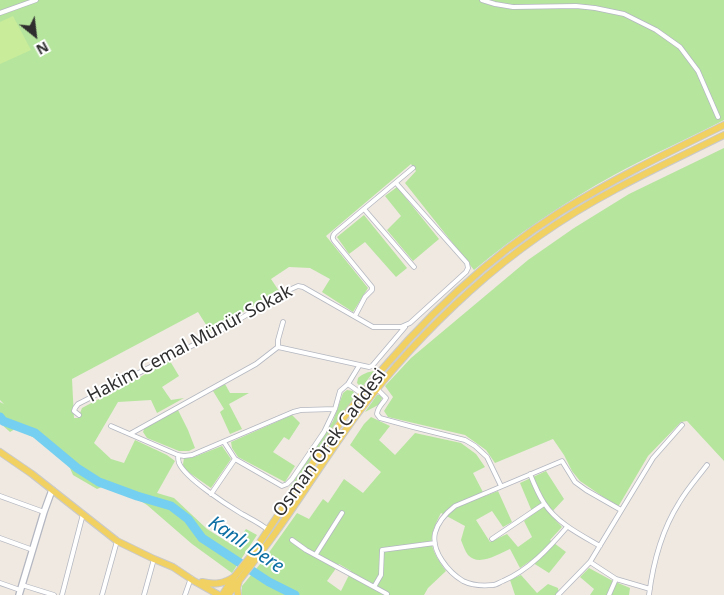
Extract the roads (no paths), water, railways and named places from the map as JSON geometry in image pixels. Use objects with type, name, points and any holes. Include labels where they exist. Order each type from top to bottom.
[{"type":"main road","name":"Osman Örek Caddesi","points":[[252,559],[268,530],[344,417],[400,349],[431,316],[473,278],[519,241],[560,212],[611,181],[724,125]]},
{"type":"main road","name":"Osman Örek Caddesi","points":[[224,595],[252,559],[275,534],[349,425],[377,389],[436,323],[471,290],[527,246],[565,220],[615,190],[724,135]]},
{"type":"main road","points":[[0,452],[117,541],[173,567],[224,595]]},
{"type":"main road","points":[[184,574],[194,577],[224,595]]},
{"type":"main road","points":[[202,582],[217,584],[239,576]]},
{"type":"main road","points":[[238,595],[239,576]]},
{"type":"street","points":[[0,13],[36,0]]},
{"type":"street","points":[[482,0],[513,8],[566,6],[595,8],[624,14],[656,30],[680,47],[698,71],[718,117]]},
{"type":"street","points":[[355,316],[372,288],[334,241],[334,233],[413,168]]},
{"type":"street","points":[[278,347],[359,366],[372,366],[406,325],[466,272],[468,268],[466,263],[396,183]]},
{"type":"street","points":[[364,209],[414,267]]},
{"type":"street","name":"Hakim Cemal Münür Sokak","points":[[79,415],[74,411],[78,404],[211,336],[294,287],[303,287],[373,327],[401,327],[406,325]]},
{"type":"street","points":[[278,347],[283,322]]},
{"type":"street","points":[[130,434],[256,364],[278,347]]},
{"type":"street","points":[[224,442],[235,459],[282,486],[287,484],[324,432],[335,409],[340,391],[348,384],[359,366]]},
{"type":"street","points":[[348,384],[362,394]]},
{"type":"street","points":[[377,389],[386,398],[378,408],[377,414],[380,418],[466,440],[487,457],[500,486]]},
{"type":"street","points":[[111,426],[184,456],[224,442],[293,412],[335,409]]},
{"type":"street","points":[[558,595],[590,562],[653,458],[682,425]]},
{"type":"street","points":[[178,455],[179,463],[184,470],[211,494],[268,530]]},
{"type":"street","points":[[211,494],[235,459]]},
{"type":"street","points":[[567,527],[527,567],[512,577],[494,585],[476,585],[463,581],[452,572],[440,557],[435,543],[435,534],[440,521],[446,512],[455,506],[562,461],[575,482],[621,510]]},
{"type":"street","points":[[649,595],[656,555],[666,528],[679,503],[707,464]]},
{"type":"street","points":[[530,474],[544,504],[567,527],[600,546]]},
{"type":"street","points":[[20,590],[52,490]]},
{"type":"street","points":[[0,496],[44,512]]},
{"type":"street","points":[[492,539],[544,504]]},
{"type":"street","points":[[316,554],[342,513]]},
{"type":"street","points":[[62,595],[83,514]]},
{"type":"street","points":[[0,538],[33,550]]},
{"type":"street","points":[[292,540],[306,550],[387,594]]},
{"type":"street","points":[[102,595],[117,541]]},
{"type":"street","points":[[374,587],[381,575],[382,550],[435,543]]},
{"type":"street","points":[[144,595],[154,559]]},
{"type":"street","points":[[590,562],[616,579],[650,589]]},
{"type":"street","points":[[184,595],[190,578]]},
{"type":"street","points":[[609,595],[616,579]]},
{"type":"street","points":[[0,583],[20,590],[54,595]]},
{"type":"waterway","name":"Kanlı Dere","points":[[0,417],[3,421],[35,433],[77,468],[99,482],[171,506],[188,519],[202,538],[269,582],[295,595]]}]
